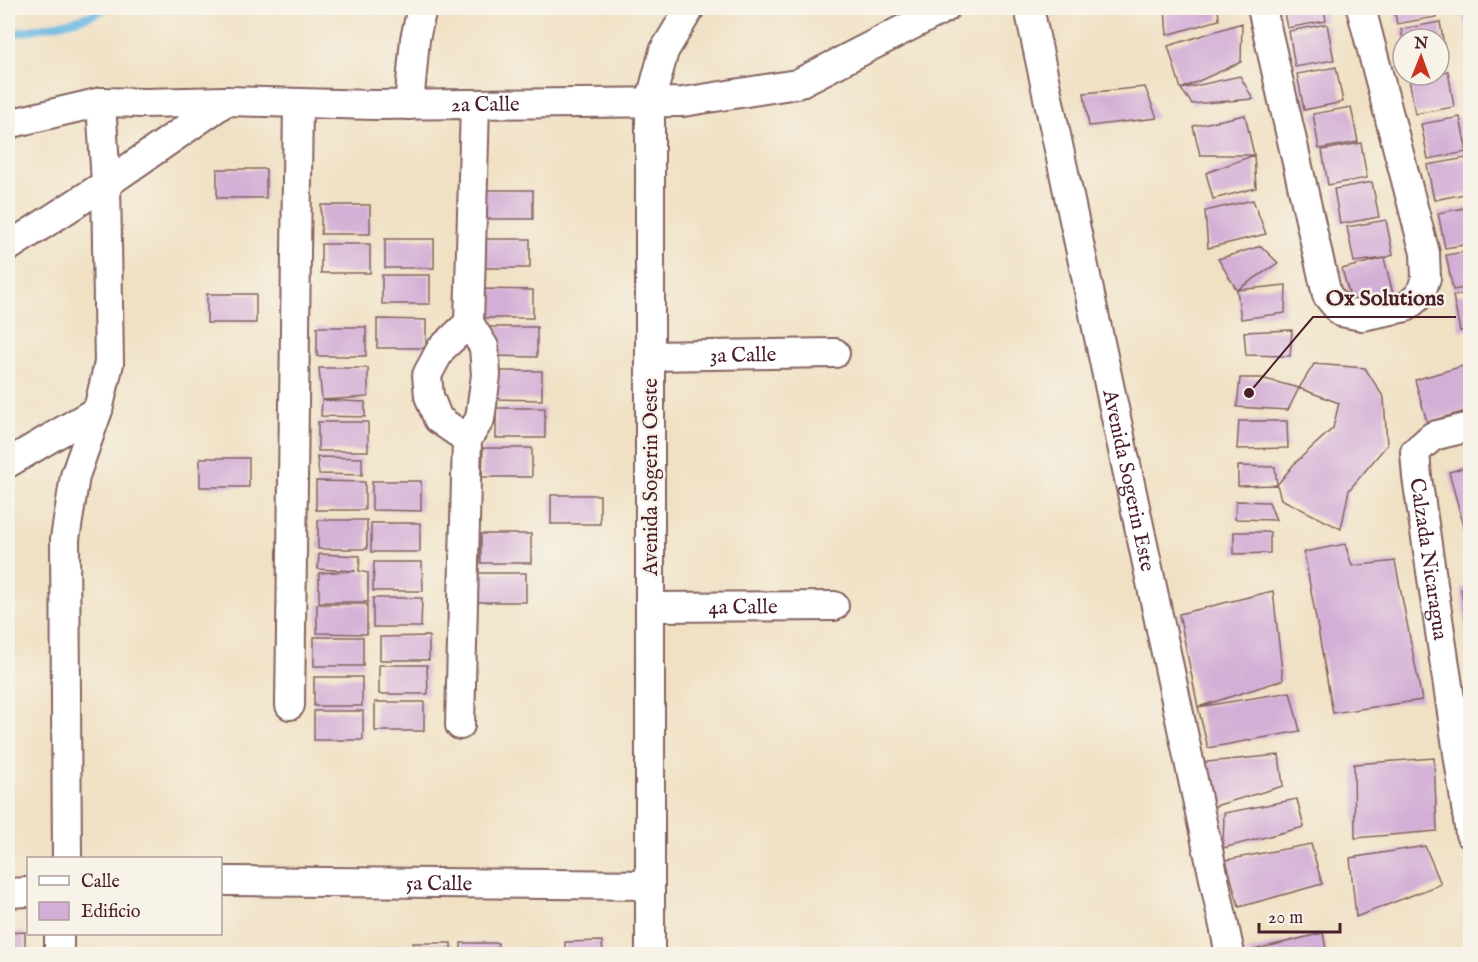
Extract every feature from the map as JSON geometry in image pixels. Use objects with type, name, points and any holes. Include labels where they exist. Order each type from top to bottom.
[{"type":"street","points":[[409,105],[415,39],[422,8]]},
{"type":"street","name":"Avenida Sogerin Oeste","points":[[650,954],[650,103],[664,51],[690,8]]},
{"type":"street","name":"2a Calle","points":[[8,124],[101,102],[226,101],[409,105],[683,102],[797,84],[945,8]]},
{"type":"street","name":"Avenida Sogerin Este","points":[[1029,8],[1221,952]]},
{"type":"street","points":[[1262,8],[1327,295],[1341,312],[1362,316],[1406,307],[1419,295],[1426,278],[1425,254],[1361,8]]},
{"type":"street","points":[[8,247],[106,184],[226,101]]},
{"type":"street","points":[[67,857],[65,539],[75,476],[98,410],[109,363],[106,184],[101,102]]},
{"type":"street","points":[[290,705],[298,104]]},
{"type":"street","points":[[460,725],[467,439],[480,419],[486,375],[484,347],[469,323],[475,104]]},
{"type":"street","points":[[467,439],[438,419],[429,396],[427,375],[441,349],[469,323]]},
{"type":"street","name":"3a Calle","points":[[650,356],[835,353]]},
{"type":"street","points":[[8,463],[98,410]]},
{"type":"street","name":"Calzada Nicaragua","points":[[1470,427],[1433,436],[1415,452],[1470,834]]},
{"type":"street","name":"4a Calle","points":[[650,607],[834,606]]},
{"type":"street","name":"5a Calle","points":[[227,881],[650,885]]},
{"type":"street","points":[[8,893],[27,892]]},
{"type":"street","points":[[59,935],[59,954]]},
{"type":"building","points":[[1165,8],[1218,8],[1219,20],[1167,35]]},
{"type":"building","points":[[1283,8],[1324,8],[1326,21],[1287,28]]},
{"type":"building","points":[[1394,8],[1434,8],[1436,17],[1397,24]]},
{"type":"building","points":[[1462,8],[1470,8],[1470,42],[1469,42]]},
{"type":"building","points":[[1440,22],[1441,27],[1412,27]]},
{"type":"building","points":[[1242,23],[1241,62],[1181,89],[1168,46]]},
{"type":"building","points":[[1327,24],[1334,60],[1295,67],[1289,31]]},
{"type":"building","points":[[1336,67],[1343,102],[1304,110],[1297,74]]},
{"type":"building","points":[[1240,76],[1253,99],[1192,104],[1181,89]]},
{"type":"building","points":[[1145,87],[1157,118],[1089,126],[1084,93]]},
{"type":"building","points":[[1410,87],[1451,87],[1454,107],[1415,114]]},
{"type":"building","points":[[1351,107],[1358,142],[1319,149],[1313,114]]},
{"type":"building","points":[[1245,115],[1254,155],[1200,155],[1193,126]]},
{"type":"building","points":[[1460,117],[1467,152],[1428,159],[1421,124]]},
{"type":"building","points":[[1361,143],[1367,178],[1328,185],[1322,150]]},
{"type":"building","points":[[1254,155],[1256,188],[1213,199],[1206,173]]},
{"type":"building","points":[[1466,158],[1470,193],[1434,200],[1427,165]]},
{"type":"building","points":[[217,169],[266,169],[266,198],[217,198]]},
{"type":"building","points":[[1372,182],[1379,217],[1340,224],[1334,189]]},
{"type":"building","points":[[484,190],[533,190],[533,219],[484,219]]},
{"type":"building","points":[[1253,200],[1266,234],[1208,248],[1205,211]]},
{"type":"building","points":[[321,205],[370,205],[370,234],[321,234]]},
{"type":"building","points":[[1470,207],[1470,244],[1445,248],[1438,213]]},
{"type":"building","points":[[1386,220],[1393,255],[1354,262],[1347,227]]},
{"type":"building","points":[[385,239],[434,239],[434,268],[385,268]]},
{"type":"building","points":[[480,239],[530,239],[530,268],[480,268]]},
{"type":"building","points":[[321,244],[370,244],[370,273],[321,273]]},
{"type":"building","points":[[1261,246],[1278,263],[1237,290],[1218,259]]},
{"type":"building","points":[[1470,251],[1470,287],[1453,290],[1446,255]]},
{"type":"building","points":[[1384,258],[1393,294],[1352,305],[1342,269]]},
{"type":"building","points":[[382,275],[430,275],[430,304],[382,304]]},
{"type":"building","points":[[1286,285],[1285,313],[1241,319],[1237,290]]},
{"type":"building","points":[[484,289],[533,290],[533,318],[484,318]]},
{"type":"building","points":[[1470,293],[1470,329],[1460,331],[1453,296]]},
{"type":"building","points":[[207,294],[256,294],[256,323],[207,323]]},
{"type":"building","points":[[377,319],[426,320],[426,348],[377,348]]},
{"type":"building","points":[[317,327],[366,327],[366,356],[317,356]]},
{"type":"building","points":[[488,327],[537,327],[537,357],[488,356]]},
{"type":"building","points":[[1292,330],[1290,356],[1246,355],[1244,332]]},
{"type":"building","points":[[1314,364],[1365,368],[1384,398],[1387,445],[1349,490],[1341,529],[1281,499],[1277,485],[1295,463],[1333,428],[1339,403],[1299,388]]},
{"type":"building","points":[[1470,364],[1470,410],[1427,422],[1415,380]]},
{"type":"building","points":[[319,368],[368,368],[368,397],[322,400]]},
{"type":"building","points":[[493,371],[542,371],[542,400],[493,399]]},
{"type":"building","points":[[1240,378],[1261,378],[1299,388],[1288,410],[1237,407]]},
{"type":"building","points":[[322,400],[365,402],[365,417],[321,416]]},
{"type":"building","points":[[496,408],[545,408],[545,438],[496,438]]},
{"type":"building","points":[[1239,421],[1287,421],[1288,448],[1237,449]]},
{"type":"building","points":[[318,422],[368,422],[368,451],[318,451]]},
{"type":"building","points":[[483,448],[532,448],[532,477],[482,477]]},
{"type":"building","points":[[317,457],[362,458],[362,475],[319,474]]},
{"type":"building","points":[[200,458],[249,458],[249,487],[200,487]]},
{"type":"building","points":[[1238,466],[1275,467],[1277,485],[1238,486]]},
{"type":"building","points":[[1470,466],[1470,534],[1466,535],[1449,472]]},
{"type":"building","points":[[316,481],[365,482],[365,510],[316,510]]},
{"type":"building","points":[[372,481],[421,481],[421,511],[372,510]]},
{"type":"building","points":[[551,495],[600,495],[600,524],[551,524]]},
{"type":"building","points":[[1236,501],[1269,502],[1276,520],[1235,519]]},
{"type":"building","points":[[318,520],[367,520],[367,549],[318,549]]},
{"type":"building","points":[[371,523],[420,523],[420,552],[371,552]]},
{"type":"building","points":[[1234,532],[1270,532],[1270,553],[1234,554]]},
{"type":"building","points":[[481,534],[531,534],[531,563],[481,563]]},
{"type":"building","points":[[1345,544],[1352,566],[1395,561],[1422,700],[1333,713],[1304,552]]},
{"type":"building","points":[[319,554],[360,556],[359,571],[368,573],[368,602],[319,602],[319,573],[356,571],[318,569]]},
{"type":"building","points":[[374,562],[422,562],[423,591],[373,591]]},
{"type":"building","points":[[477,573],[526,573],[526,602],[477,602]]},
{"type":"building","points":[[1470,587],[1470,647],[1469,647],[1461,588]]},
{"type":"building","points":[[1273,591],[1283,680],[1198,707],[1179,614]]},
{"type":"building","points":[[373,598],[422,598],[421,627],[373,627]]},
{"type":"building","points":[[317,604],[367,604],[367,634],[317,633]]},
{"type":"building","points":[[429,636],[429,660],[380,660],[380,637]]},
{"type":"building","points":[[314,637],[363,637],[363,666],[314,666]]},
{"type":"building","points":[[379,665],[427,665],[428,694],[379,694]]},
{"type":"building","points":[[314,677],[362,677],[362,706],[314,706]]},
{"type":"building","points":[[1290,692],[1300,731],[1208,748],[1198,707]]},
{"type":"building","points":[[375,702],[424,702],[424,731],[375,731]]},
{"type":"building","points":[[314,711],[363,711],[363,740],[314,740]]},
{"type":"building","points":[[1279,755],[1283,786],[1208,808],[1197,763]]},
{"type":"building","points":[[1434,758],[1437,831],[1355,838],[1354,764]]},
{"type":"building","points":[[1297,799],[1304,827],[1223,848],[1224,813]]},
{"type":"building","points":[[1311,844],[1322,884],[1239,907],[1226,860]]},
{"type":"building","points":[[1425,846],[1441,884],[1356,917],[1350,858]]},
{"type":"building","points":[[25,932],[25,954],[8,954],[8,933]]},
{"type":"building","points":[[1323,933],[1327,954],[1241,954],[1241,953]]},
{"type":"building","points":[[602,941],[603,954],[565,954],[565,942]]},
{"type":"building","points":[[413,943],[451,943],[451,954],[413,954]]},
{"type":"building","points":[[461,943],[498,943],[498,954],[461,954]]},
{"type":"waterway","points":[[8,37],[73,21],[106,8]]},
{"type":"place","name":"Ox Solutions","points":[[1249,393]]}]
